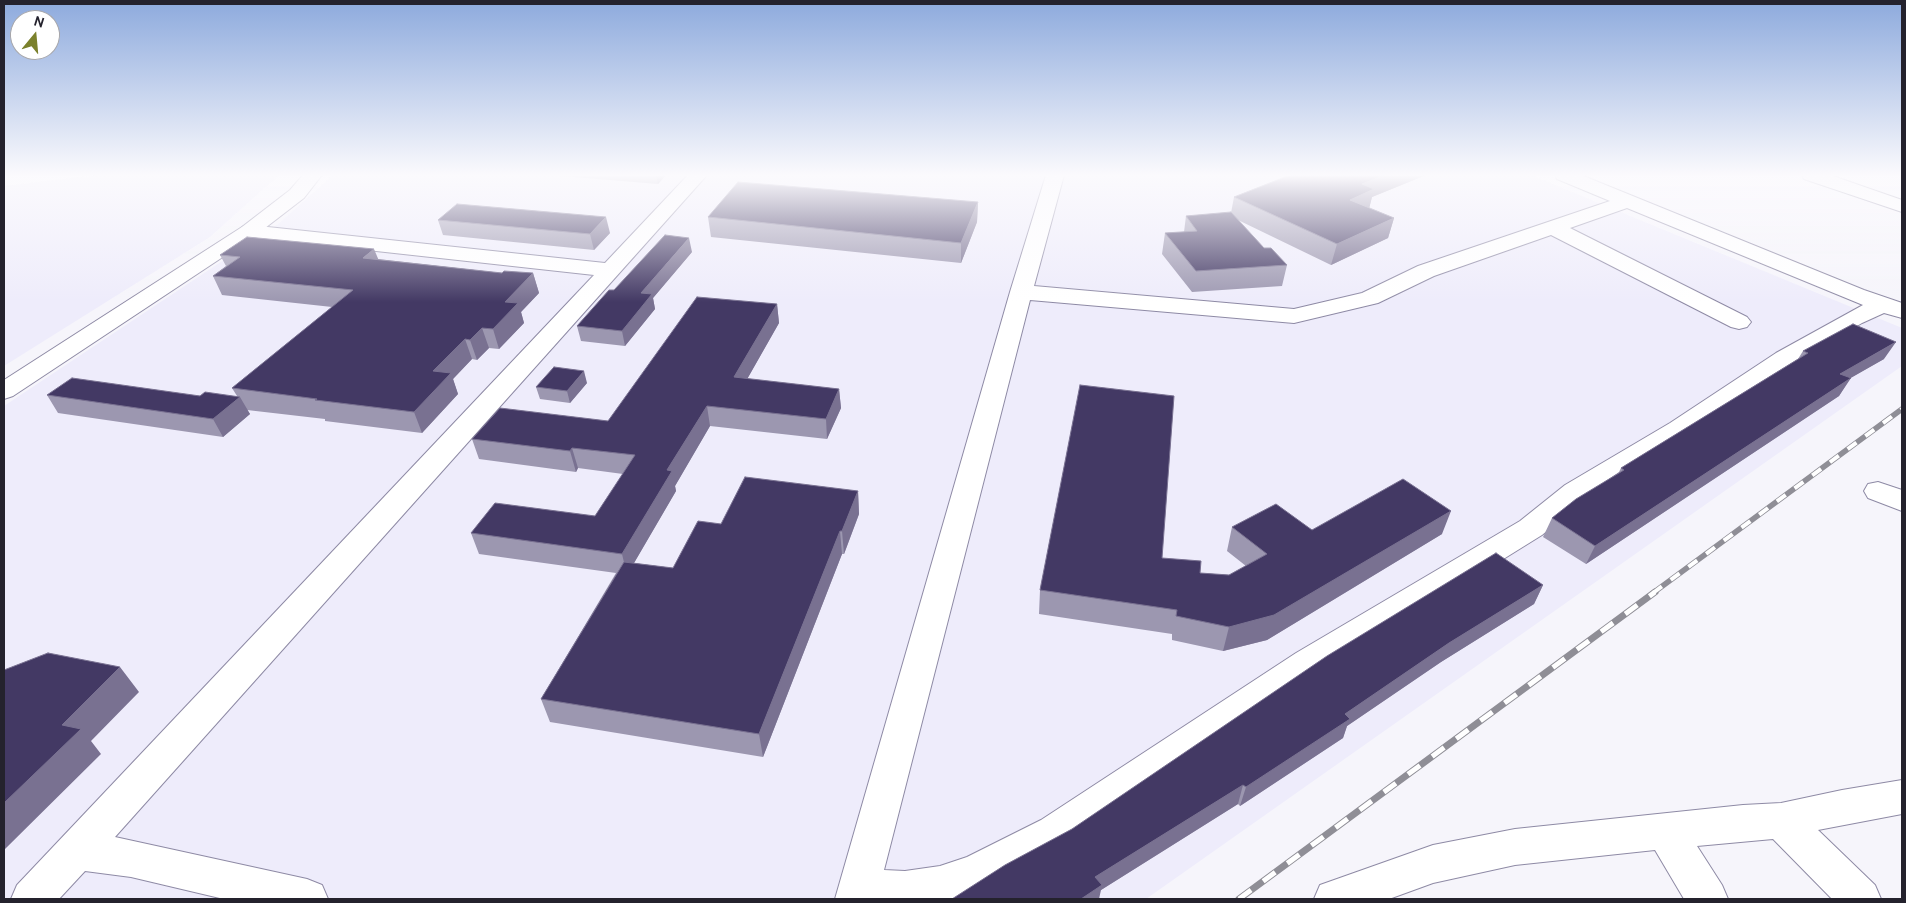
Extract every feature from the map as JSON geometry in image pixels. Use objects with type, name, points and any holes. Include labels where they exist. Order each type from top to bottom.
[{"type":"street","points":[[4,391],[249,231],[267,217]]},
{"type":"street","points":[[32,899],[660,217]]},
{"type":"street","points":[[1043,217],[857,894],[905,891],[940,886],[977,873],[1055,833],[1308,663],[1531,528],[1575,492],[1679,430],[1785,358],[1854,318],[1896,306]]},
{"type":"street","points":[[1021,292],[1294,316],[1370,298],[1426,272],[1581,217]]},
{"type":"street","points":[[1665,217],[1896,306]]},
{"type":"street","points":[[1682,217],[1885,299],[1896,306]]},
{"type":"street","points":[[1552,227],[1739,322]]},
{"type":"street","points":[[249,231],[612,270]]},
{"type":"street","points":[[1335,899],[1433,864],[1515,847],[1781,821],[1842,807],[1902,797]]},
{"type":"street","points":[[1781,821],[1860,899]]},
{"type":"street","points":[[1665,831],[1707,899]]},
{"type":"street","points":[[78,851],[131,858],[307,899]]},
{"type":"shaded area","points":[[4,217],[232,217],[210,237],[4,366]]},
{"type":"shaded area","points":[[286,217],[1633,217],[1902,328],[1902,366],[1146,899],[4,899],[4,406]]},
{"type":"building","points":[[441,217],[606,217],[590,234],[438,220]]},
{"type":"building","points":[[709,217],[972,217],[961,243]]},
{"type":"building","points":[[1187,217],[1236,217],[1264,248],[1271,248],[1287,265],[1196,271],[1165,233],[1197,231]]},
{"type":"building","points":[[1278,217],[1394,218],[1337,244]]},
{"type":"building","points":[[665,235],[689,238],[641,293],[652,294],[622,331],[577,326],[609,290],[614,290]]},
{"type":"building","points":[[247,237],[374,249],[363,258],[502,273],[504,271],[533,273],[505,302],[518,303],[493,329],[482,328],[470,340],[465,339],[433,371],[451,373],[414,412],[315,400],[317,399],[232,388],[353,290],[213,276],[240,257],[220,255]]},
{"type":"building","points":[[697,297],[777,304],[734,377],[839,389],[826,419],[707,406],[667,470],[672,471],[622,554],[471,533],[495,503],[595,516],[635,455],[572,448],[570,451],[472,439],[500,408],[608,421]]},
{"type":"building","points":[[1853,324],[1896,342],[1840,374],[1851,378],[1595,546],[1552,518],[1576,499],[1624,470],[1621,468],[1808,353],[1803,351]]},
{"type":"building","points":[[554,367],[584,371],[567,391],[536,387]]},
{"type":"building","points":[[72,378],[200,396],[205,392],[240,397],[213,419],[47,395]]},
{"type":"building","points":[[1080,385],[1174,396],[1162,558],[1201,561],[1200,573],[1229,575],[1267,554],[1232,527],[1276,504],[1312,530],[1403,479],[1451,511],[1274,615],[1229,627],[1176,616],[1177,610],[1040,590]]},
{"type":"building","points":[[745,477],[858,491],[842,531],[840,531],[759,734],[541,699],[624,562],[673,568],[698,521],[721,524]]},
{"type":"building","points":[[1496,553],[1543,585],[1449,643],[1345,714],[1350,719],[1246,787],[1243,785],[1095,877],[1102,885],[1081,899],[952,899],[1005,865],[1072,829],[1327,656]]},
{"type":"building","points":[[48,653],[120,667],[62,725],[81,729],[4,803],[4,670]]},
{"type":"railway","points":[[1653,593],[1902,409]]},
{"type":"railway","points":[[1239,899],[1655,592]]}]
